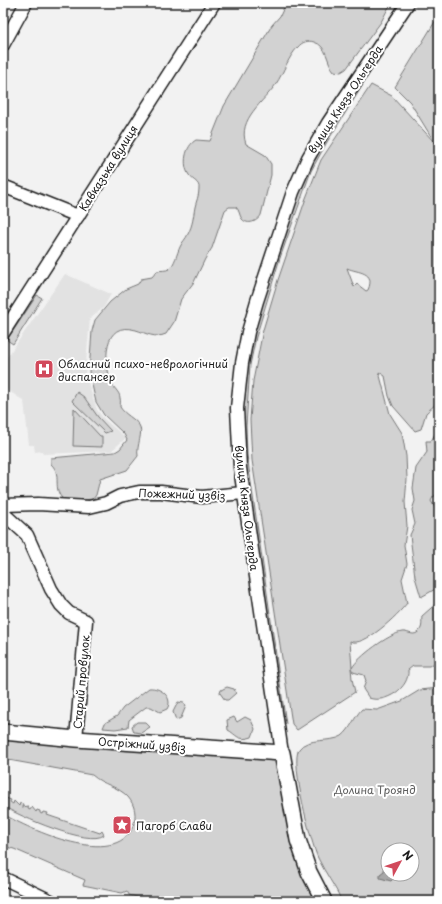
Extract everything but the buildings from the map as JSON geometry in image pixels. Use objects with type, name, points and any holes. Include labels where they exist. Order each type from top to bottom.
[{"type":"street","points":[[3,45],[26,3]]},
{"type":"street","name":"Кавказька вулиця","points":[[3,333],[214,3]]},
{"type":"street","name":"вулиця Князя Ольгерда","points":[[324,901],[309,872],[298,840],[282,753],[243,493],[237,428],[242,363],[253,315],[293,192],[308,158],[322,132],[408,3]]},
{"type":"street","points":[[3,186],[78,216]]},
{"type":"street","name":"Пожежний узвіз","points":[[3,505],[38,504],[89,507],[106,503],[120,496],[139,492],[161,492],[202,497],[243,493]]},
{"type":"street","name":"Старий провулок","points":[[3,513],[27,535],[51,589],[61,605],[69,613],[86,621],[76,739]]},
{"type":"street","name":"Остріжний узвіз","points":[[3,732],[76,739],[282,753]]},
{"type":"street","points":[[3,878],[51,901]]},
{"type":"shaded area","name":"Обласний психо-неврологічний диспансер","points":[[65,274],[111,294],[104,307],[90,319],[85,374],[97,410],[104,419],[126,438],[111,451],[43,454],[42,451],[35,452],[34,445],[29,445],[24,401],[3,387],[3,363]]},
{"type":"green space","points":[[286,3],[391,3],[381,22],[346,69],[341,72],[334,71],[322,47],[312,41],[307,41],[300,45],[291,55],[276,84],[253,111],[245,127],[244,135],[246,144],[265,155],[271,164],[271,175],[261,215],[253,222],[247,222],[242,219],[236,207],[229,207],[225,210],[212,248],[194,282],[181,299],[174,322],[166,334],[154,336],[136,330],[125,329],[117,331],[111,337],[107,354],[109,374],[112,384],[120,396],[120,407],[139,425],[141,431],[138,456],[127,470],[100,479],[96,495],[93,499],[73,501],[64,500],[58,491],[57,477],[51,464],[51,458],[115,452],[120,449],[127,440],[124,434],[104,415],[96,402],[89,372],[92,331],[95,320],[110,302],[126,289],[138,284],[141,279],[152,277],[157,271],[169,269],[173,264],[191,227],[199,192],[198,185],[187,171],[185,161],[187,151],[196,140],[210,141],[224,106],[272,25],[280,16]]},
{"type":"green space","points":[[439,15],[439,401],[426,413],[421,429],[415,431],[393,406],[389,396],[385,376],[379,372],[390,414],[402,433],[406,456],[407,479],[405,502],[407,526],[404,545],[407,564],[402,579],[407,603],[397,615],[372,635],[356,642],[350,641],[352,668],[355,663],[367,652],[382,641],[402,632],[413,634],[417,633],[421,627],[422,616],[439,601],[439,661],[429,666],[413,666],[408,670],[408,677],[401,688],[389,697],[382,699],[369,698],[363,689],[366,681],[364,675],[353,672],[351,668],[355,692],[297,730],[292,724],[252,460],[250,420],[253,381],[263,330],[278,280],[306,198],[321,160],[371,85],[392,96],[435,143],[410,102],[395,87]],"holes":[[[347,268],[361,272],[368,276],[370,279],[368,290],[366,291],[357,284],[354,287]]]},
{"type":"green space","points":[[363,85],[327,142],[311,171],[280,258],[256,337],[250,365],[246,426],[247,455],[286,724],[282,720],[246,483],[242,409],[247,360],[256,320],[301,185],[321,142],[357,88]]},
{"type":"green space","points":[[37,295],[42,298],[13,344],[7,340]]},
{"type":"green space","points":[[77,392],[84,397],[98,417],[111,431],[105,433],[72,401]]},
{"type":"green space","points":[[74,408],[100,436],[102,436],[102,447],[73,446]]},
{"type":"green space","points":[[439,433],[439,493],[433,497],[431,501],[439,515],[439,587],[421,597],[415,577],[410,535],[415,524],[412,510],[415,501],[413,488],[416,468],[427,452],[426,441],[431,441],[435,434]]},
{"type":"green space","points":[[227,687],[234,689],[236,693],[228,700],[225,700],[220,693],[221,690]]},
{"type":"green space","points":[[149,688],[158,689],[168,697],[169,705],[167,709],[160,712],[151,707],[146,707],[129,720],[128,727],[115,729],[103,728],[105,723],[117,716],[123,708]]},
{"type":"green space","name":"Долина Троянд","points":[[439,688],[439,901],[342,901],[318,858],[311,836],[302,803],[299,785],[297,757],[299,749],[303,745],[313,741],[332,739],[342,736],[348,730],[362,709],[377,710],[402,701],[420,690]]},
{"type":"green space","points":[[178,702],[184,703],[186,706],[181,718],[176,720],[173,712]]},
{"type":"green space","points":[[234,717],[237,722],[245,717],[251,720],[255,729],[252,737],[243,739],[228,730],[227,720]]},
{"type":"green space","points":[[137,722],[145,722],[150,727],[141,733],[134,732],[132,726]]},
{"type":"green space","points":[[3,736],[278,758],[315,899],[310,901],[144,901],[145,899],[129,895],[127,891],[122,893],[83,885],[85,880],[14,849],[3,846],[3,814],[15,821],[51,836],[71,842],[91,845],[109,845],[124,839],[133,826],[135,811],[128,797],[124,793],[92,775],[3,759]]},
{"type":"green space","points":[[3,797],[11,800],[10,802],[13,804],[14,801],[19,806],[20,803],[23,804],[22,807],[29,806],[28,809],[30,810],[32,807],[36,812],[37,810],[42,814],[43,812],[48,813],[47,815],[100,833],[102,831],[104,835],[96,838],[84,837],[70,834],[38,823],[3,806]]},
{"type":"place","name":"Обласний психо-неврологічний диспансер","points":[[44,369]]},
{"type":"place","name":"Пагорб Слави","points":[[122,825]]}]
